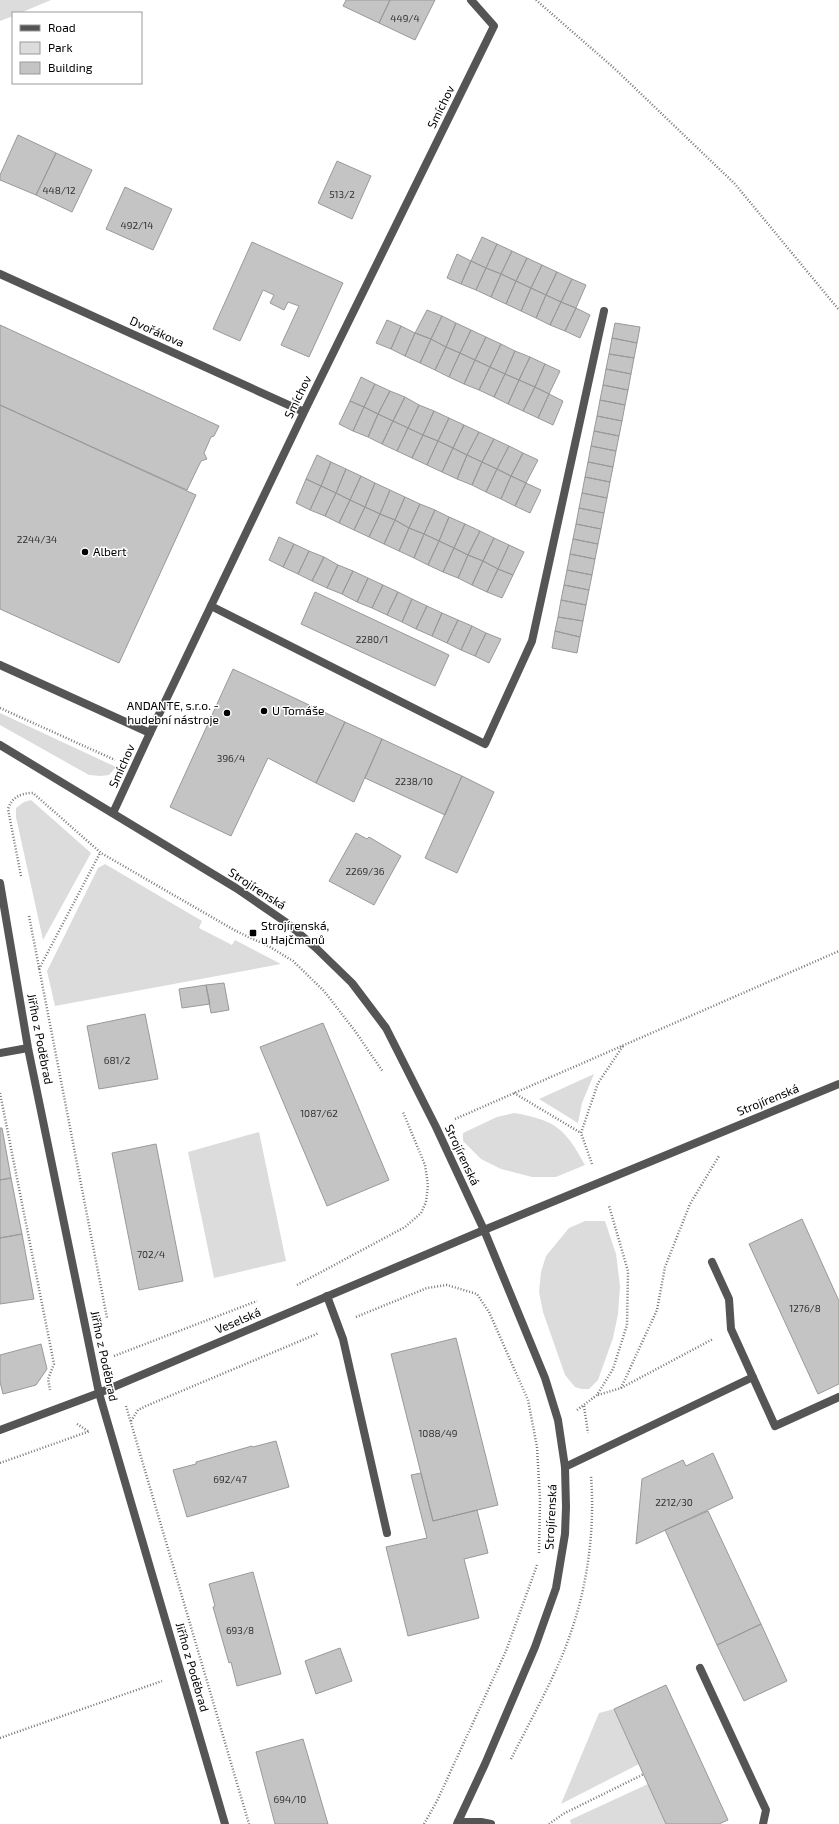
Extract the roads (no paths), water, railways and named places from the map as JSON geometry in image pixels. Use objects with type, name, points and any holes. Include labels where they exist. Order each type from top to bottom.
[{"type":"street","name":"Smíchov","points":[[114,813],[150,733],[304,412],[494,26],[471,0]]},
{"type":"street","name":"Dvořákova","points":[[0,274],[304,412]]},
{"type":"street","points":[[211,606],[486,744],[532,641],[604,311]]},
{"type":"street","points":[[0,666],[150,733]]},
{"type":"street","name":"Strojírenská","points":[[0,745],[236,888],[287,923],[316,948],[352,983],[386,1028],[436,1127],[484,1230],[545,1378],[558,1420],[565,1467],[565,1534],[556,1588],[535,1647],[459,1823]]},
{"type":"street","name":"Jiřího z Poděbrad","points":[[0,883],[28,1048],[99,1393],[226,1824]]},
{"type":"street","points":[[0,1053],[28,1048]]},
{"type":"street","name":"Strojírenská","points":[[484,1230],[839,1084]]},
{"type":"street","name":"Veselská","points":[[0,1430],[99,1393],[484,1230]]},
{"type":"street","points":[[712,1262],[729,1299],[731,1329],[776,1426],[839,1397]]},
{"type":"street","points":[[327,1296],[343,1339],[387,1533]]},
{"type":"street","points":[[565,1467],[753,1377]]},
{"type":"street","points":[[700,1668],[766,1810],[763,1824]]},
{"type":"street","points":[[459,1823],[481,1822],[491,1824]]},
{"type":"place","name":"Albert","points":[[85,552]]},
{"type":"place","name":"U Tomáše","points":[[264,711]]},
{"type":"place","name":"ANDANTE, s.r.o. - hudební nástroje","points":[[227,713]]},
{"type":"place","name":"Strojírenská, u Hajčmanů","points":[[253,933]]}]
